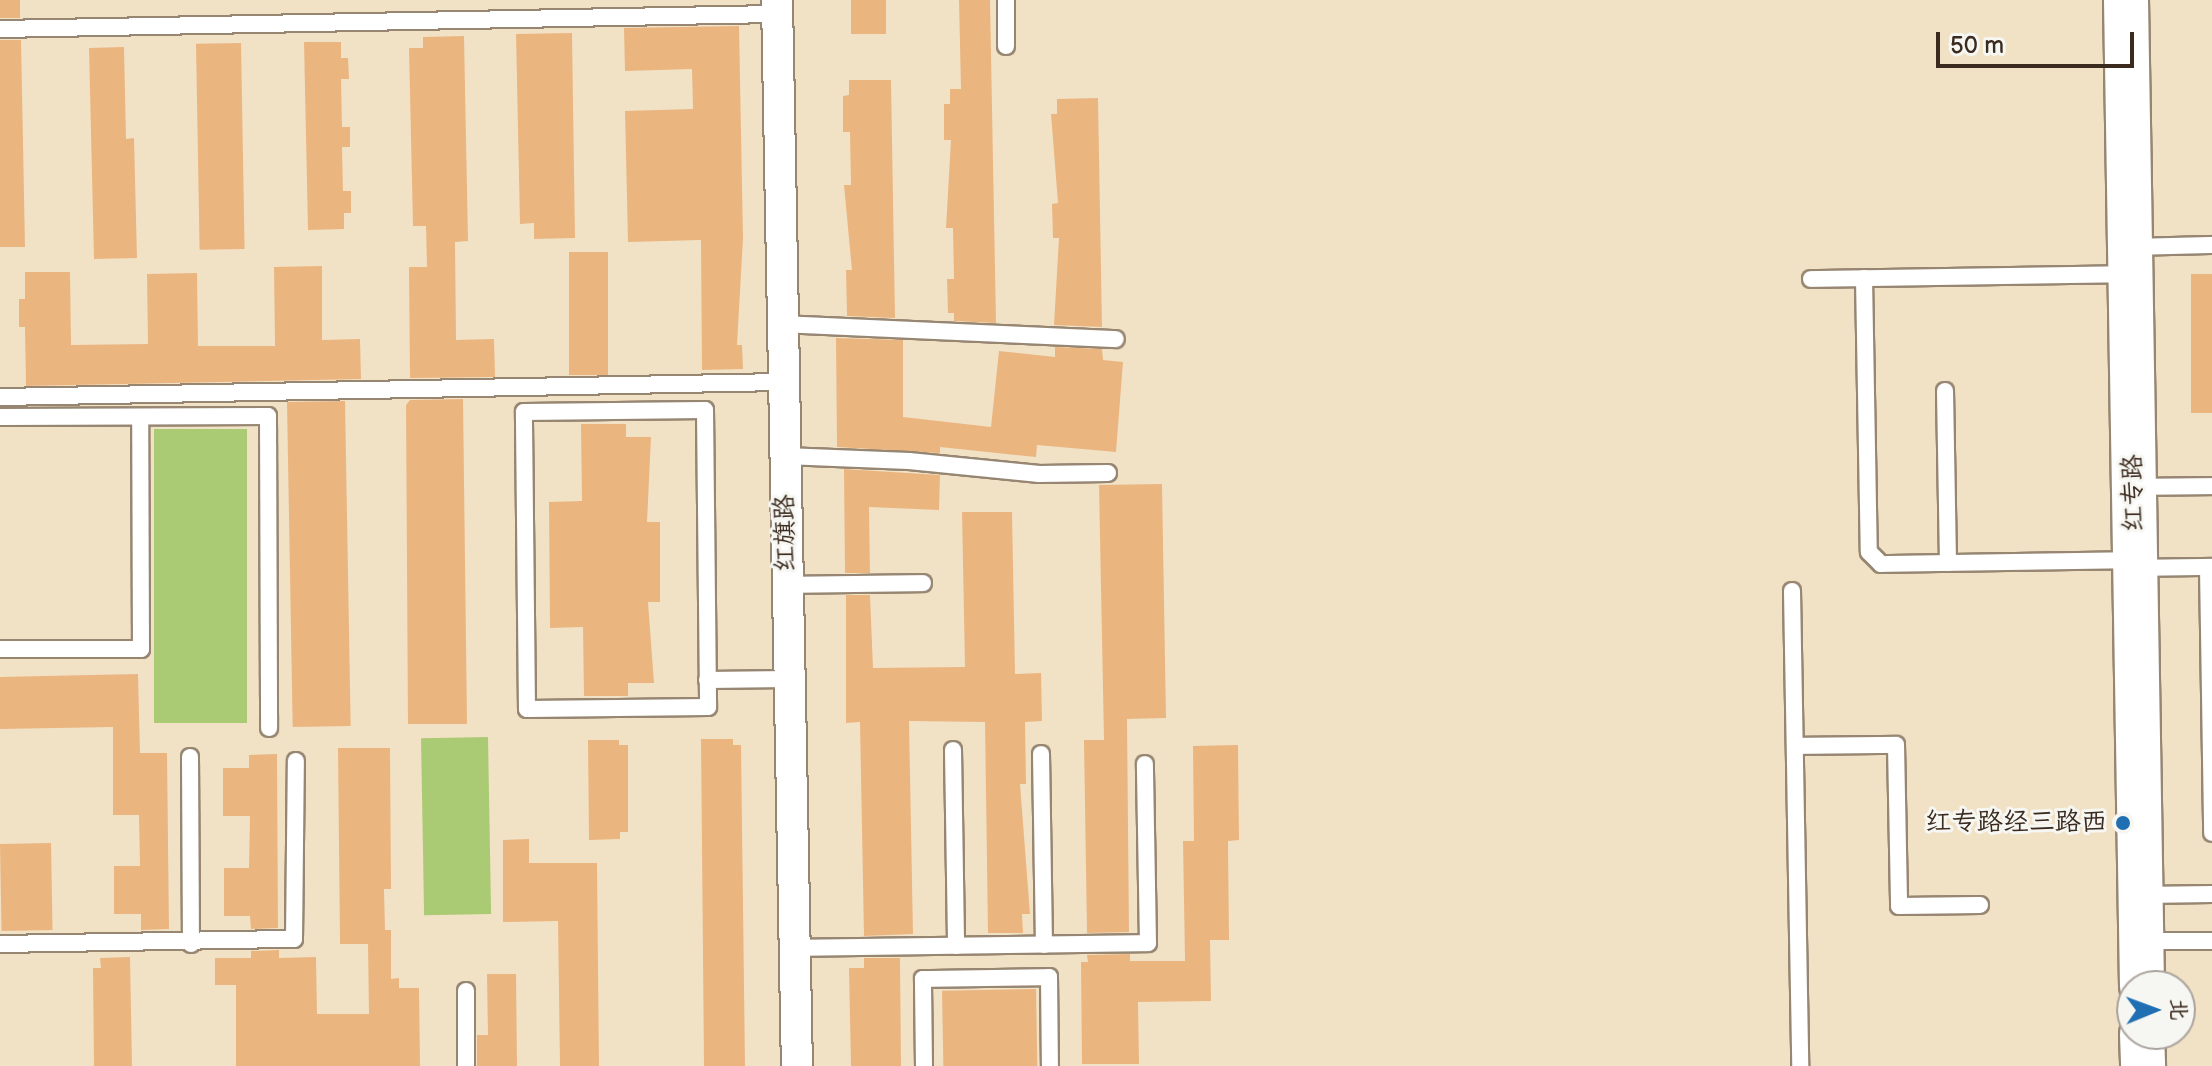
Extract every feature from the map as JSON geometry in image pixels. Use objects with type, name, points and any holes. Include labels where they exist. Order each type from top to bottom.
[{"type":"street","name":"红专路","points":[[2126,0],[2142,970]]},
{"type":"street","name":"红旗路","points":[[777,7],[797,1066]]},
{"type":"lane","points":[[1006,0],[1006,46]]},
{"type":"lane","points":[[0,29],[777,7]]},
{"type":"lane","points":[[1811,279],[2130,260],[2212,245]]},
{"type":"lane","points":[[1864,278],[1869,552],[1881,564],[2210,567],[2212,833]]},
{"type":"lane","points":[[783,324],[903,325],[1116,339]]},
{"type":"lane","points":[[0,397],[784,382]]},
{"type":"lane","points":[[1945,391],[1948,563]]},
{"type":"lane","points":[[705,410],[707,680],[708,707],[527,709],[524,412],[705,410]]},
{"type":"lane","points":[[0,417],[268,416],[269,728]]},
{"type":"lane","points":[[0,649],[141,649],[140,417]]},
{"type":"lane","points":[[785,456],[909,461],[1039,474],[1108,473]]},
{"type":"lane","points":[[2133,487],[2212,486]]},
{"type":"lane","points":[[787,585],[923,583]]},
{"type":"lane","points":[[1792,591],[1800,1066]]},
{"type":"lane","points":[[707,680],[788,679]]},
{"type":"lane","points":[[1795,746],[1896,745],[1899,906],[1980,905]]},
{"type":"lane","points":[[953,750],[956,946]]},
{"type":"lane","points":[[1041,754],[1044,945]]},
{"type":"lane","points":[[190,757],[191,944]]},
{"type":"lane","points":[[0,944],[191,944],[294,939],[296,761]]},
{"type":"lane","points":[[794,948],[1148,943],[1145,764]]},
{"type":"lane","points":[[2140,895],[2212,894]]},
{"type":"lane","points":[[2141,941],[2212,941]]},
{"type":"lane","points":[[924,1066],[923,979],[1049,977],[1050,1066]]},
{"type":"lane","points":[[466,991],[466,1066]]},
{"type":"green space","points":[[154,429],[247,429],[247,723],[154,723]]},
{"type":"green space","points":[[488,737],[491,914],[424,915],[421,738]]},
{"type":"building","points":[[0,0],[20,0],[20,18],[0,18]]},
{"type":"building","points":[[851,0],[886,0],[886,34],[851,34]]},
{"type":"building","points":[[959,0],[990,0],[996,323],[954,321],[954,313],[948,313],[947,279],[954,279],[953,228],[946,228],[951,140],[944,140],[944,104],[950,104],[950,89],[961,89]]},
{"type":"building","points":[[739,26],[743,238],[737,345],[742,345],[743,369],[702,370],[701,240],[628,242],[625,111],[693,109],[692,69],[625,71],[624,28]]},
{"type":"building","points":[[572,33],[575,238],[534,239],[534,223],[520,224],[516,34]]},
{"type":"building","points":[[464,36],[468,241],[455,242],[456,340],[494,339],[495,377],[410,378],[409,267],[427,267],[426,226],[413,226],[409,48],[423,48],[423,37]]},
{"type":"building","points":[[0,40],[21,40],[25,247],[0,247]]},
{"type":"building","points":[[304,42],[341,42],[341,58],[348,58],[349,79],[341,79],[342,127],[350,127],[350,147],[342,147],[343,191],[351,191],[351,213],[344,213],[344,229],[308,230]]},
{"type":"building","points":[[241,43],[245,249],[200,250],[196,44]]},
{"type":"building","points":[[124,47],[126,139],[134,138],[137,258],[94,259],[89,48]]},
{"type":"building","points":[[849,80],[891,80],[895,318],[847,316],[846,270],[852,270],[844,185],[851,185],[850,132],[843,132],[843,96],[849,95]]},
{"type":"building","points":[[1098,98],[1102,327],[1054,325],[1059,238],[1053,238],[1052,204],[1058,203],[1051,114],[1057,114],[1057,99]]},
{"type":"building","points":[[569,252],[608,252],[608,375],[569,375]]},
{"type":"building","points":[[322,266],[322,340],[360,339],[361,379],[26,386],[25,327],[19,327],[19,299],[25,299],[25,272],[70,272],[71,345],[148,344],[147,274],[197,273],[198,346],[275,346],[274,267]]},
{"type":"building","points":[[2191,274],[2212,274],[2212,413],[2191,413]]},
{"type":"building","points":[[836,338],[903,340],[903,417],[991,427],[999,351],[1055,357],[1055,347],[1102,349],[1103,360],[1123,362],[1116,452],[1037,445],[1036,457],[940,447],[940,453],[837,447]]},
{"type":"building","points":[[463,399],[467,724],[408,724],[406,405],[410,400]]},
{"type":"building","points":[[345,401],[351,726],[293,727],[287,402]]},
{"type":"building","points":[[581,424],[626,424],[626,437],[651,437],[647,522],[660,522],[660,602],[648,602],[654,683],[628,683],[628,696],[584,696],[583,627],[550,628],[549,502],[582,501]]},
{"type":"building","points":[[844,469],[940,475],[939,510],[869,507],[870,573],[845,573]]},
{"type":"building","points":[[1162,484],[1166,718],[1127,719],[1129,932],[1087,933],[1084,740],[1104,740],[1099,485]]},
{"type":"building","points":[[962,512],[1012,512],[1015,674],[1041,673],[1042,721],[1025,722],[1026,784],[1020,784],[1030,914],[1022,914],[1023,933],[988,933],[985,722],[909,721],[913,934],[864,936],[860,722],[846,723],[846,595],[870,595],[873,668],[965,667]]},
{"type":"building","points":[[138,674],[140,753],[167,753],[169,929],[141,930],[141,914],[114,914],[114,866],[140,866],[139,815],[113,815],[113,727],[0,729],[0,677]]},
{"type":"building","points":[[701,739],[733,739],[733,745],[741,745],[745,1066],[704,1066]]},
{"type":"building","points":[[588,740],[619,740],[619,745],[628,745],[628,832],[620,832],[620,839],[589,840]]},
{"type":"building","points":[[1238,745],[1239,840],[1228,841],[1229,940],[1210,940],[1211,1001],[1138,1002],[1139,1064],[1082,1064],[1081,962],[1088,962],[1087,955],[1130,954],[1130,961],[1185,961],[1183,841],[1194,841],[1193,746]]},
{"type":"building","points":[[338,748],[390,748],[391,889],[384,889],[385,930],[391,930],[391,979],[399,978],[399,988],[419,988],[420,1066],[236,1066],[236,985],[215,985],[215,958],[251,958],[251,951],[279,950],[279,958],[316,957],[317,1014],[369,1014],[368,944],[340,944]]},
{"type":"building","points":[[277,754],[278,928],[251,929],[250,916],[224,916],[224,868],[249,868],[250,816],[223,816],[223,768],[249,768],[249,755]]},
{"type":"building","points":[[529,839],[529,863],[597,863],[599,1066],[560,1066],[558,921],[503,922],[503,840]]},
{"type":"building","points":[[51,843],[53,930],[2,931],[0,844]]},
{"type":"building","points":[[130,957],[132,1066],[94,1066],[93,968],[101,968],[100,958]]},
{"type":"building","points":[[864,958],[900,958],[901,1066],[851,1066],[849,968],[864,968]]},
{"type":"building","points":[[487,974],[516,974],[517,1066],[477,1066],[477,1035],[488,1035]]},
{"type":"building","points":[[1036,989],[1037,1066],[943,1066],[942,991]]},
{"type":"place","name":"红专路经三路西","points":[[2123,823]]}]
